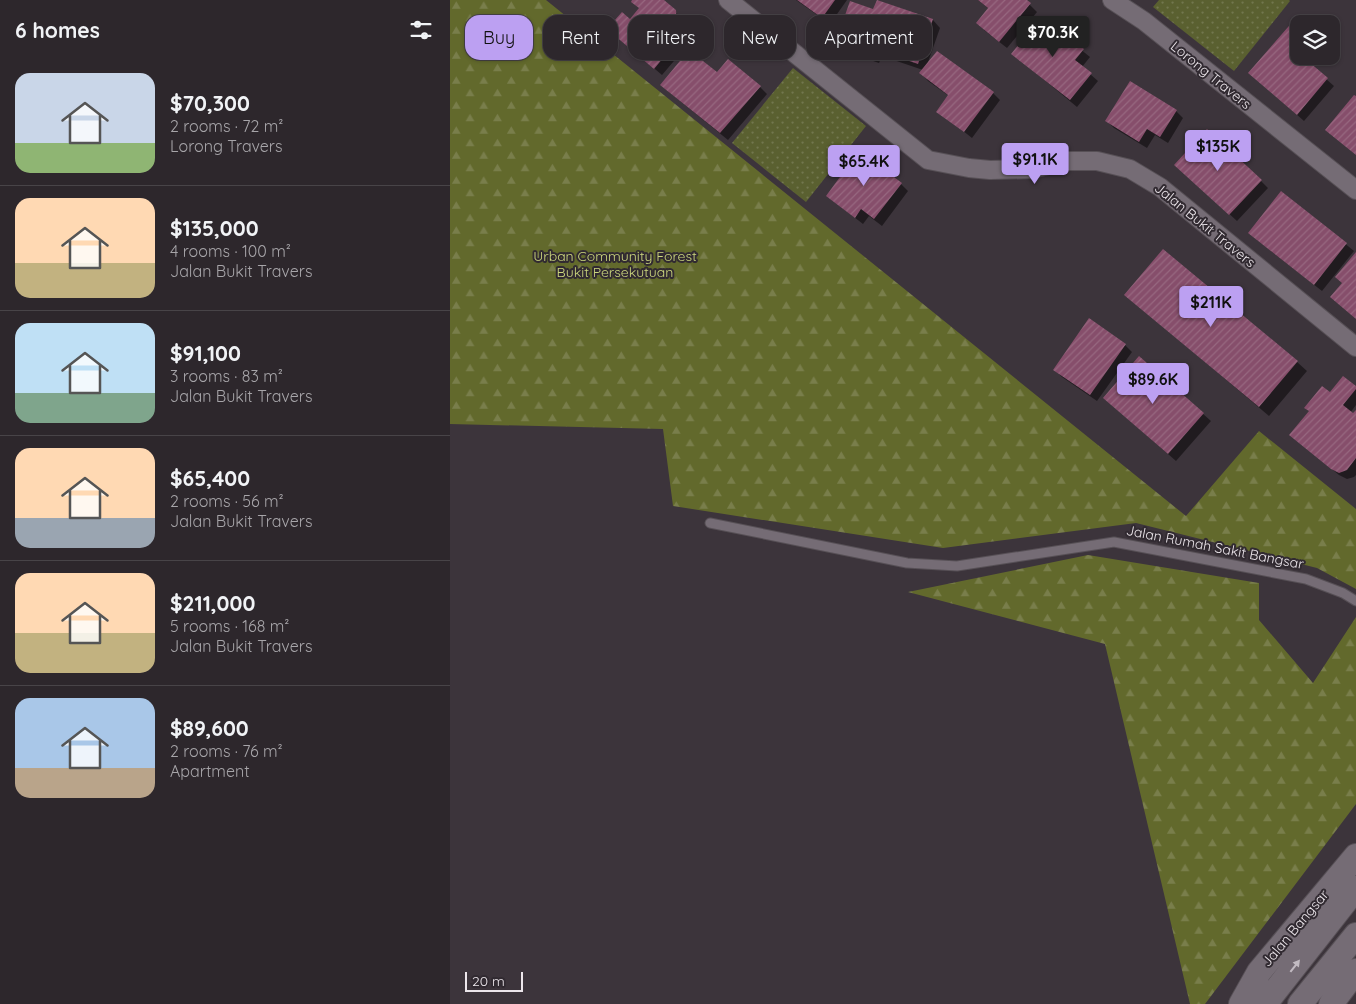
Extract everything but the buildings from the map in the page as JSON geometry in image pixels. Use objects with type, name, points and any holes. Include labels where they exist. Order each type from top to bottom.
[{"type":"main road","name":"Jalan Bangsar","points":[[1241,1004],[1259,972],[1356,856]]},
{"type":"main road","points":[[1265,1004],[1356,888]]},
{"type":"main road","points":[[1300,1004],[1356,935]]},
{"type":"main road","points":[[1331,1004],[1356,970]]},
{"type":"street","name":"Jalan Bukit Travers","points":[[728,0],[928,160],[990,170],[1032,169],[1064,161],[1097,161],[1130,169],[1160,187],[1356,347]]},
{"type":"street","name":"Lorong Travers","points":[[1112,0],[1144,21],[1356,190]]},
{"type":"lane","name":"Jalan Rumah Sakit Bangsar","points":[[710,523],[907,562],[958,566],[1114,542],[1306,579],[1343,593],[1356,601]]},
{"type":"green space","name":"Urban Community Forest Bukit Persekutuan","points":[[450,0],[546,0],[565,15],[543,15],[543,60],[618,60],[618,58],[1186,516],[1259,431],[1356,509],[1356,589],[1317,568],[1136,523],[943,548],[673,506],[663,429],[450,424]]},
{"type":"green space","points":[[1159,0],[1290,1],[1234,71],[1153,7]]},
{"type":"green space","points":[[793,68],[866,126],[806,202],[732,143]]},
{"type":"green space","points":[[1088,555],[1259,583],[1259,620],[1313,683],[1356,617],[1356,804],[1205,1004],[1190,1004],[1105,644],[908,592]]}]
